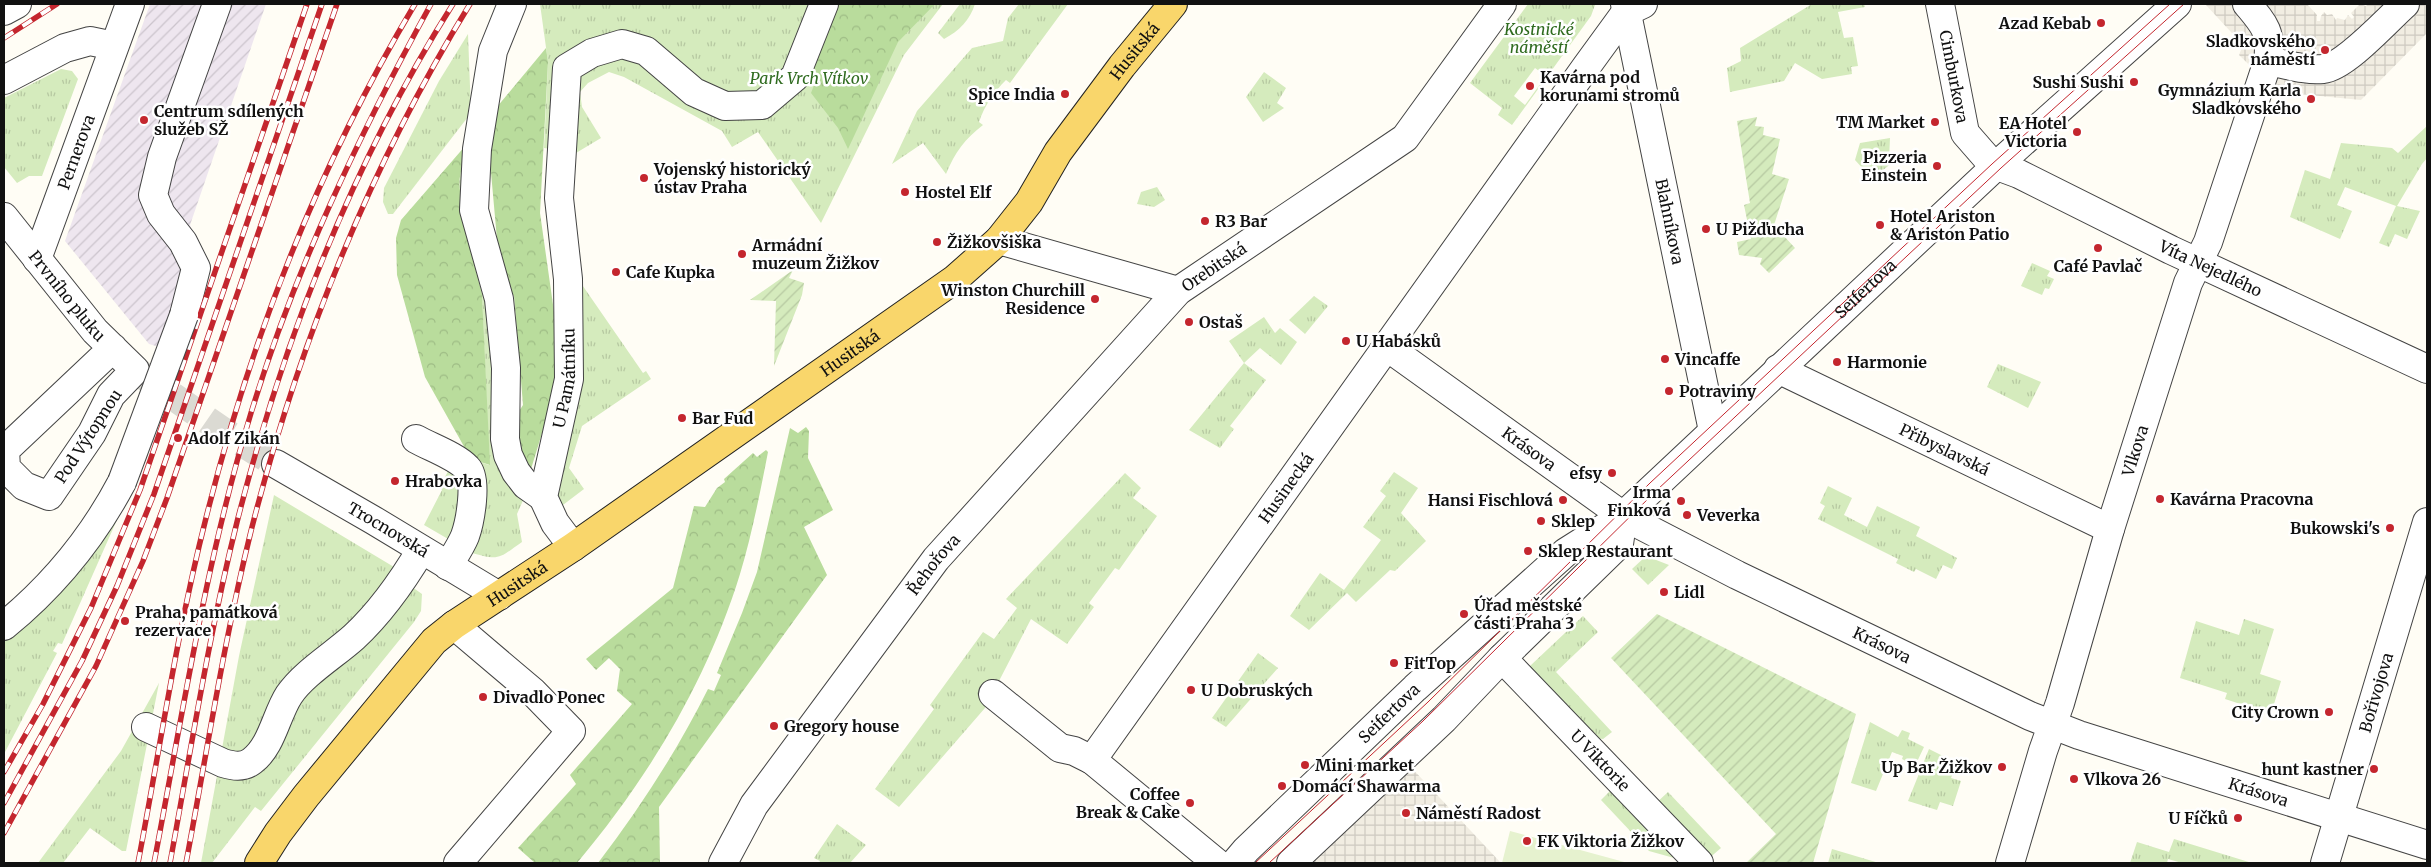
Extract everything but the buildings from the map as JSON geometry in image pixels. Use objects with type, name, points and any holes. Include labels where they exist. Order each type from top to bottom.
[{"type":"main road","name":"Husitská","points":[[258,863],[278,833],[401,679],[434,641],[454,625],[573,547],[955,278],[999,240],[1029,202],[1064,144],[1122,66],[1173,4]]},
{"type":"street","points":[[4,11],[17,4]]},
{"type":"street","name":"Pernerova","points":[[37,259],[130,4]]},
{"type":"street","points":[[4,626],[31,603],[71,560],[106,510],[122,482],[184,315],[196,268],[183,242],[161,214],[153,195],[162,157],[218,4]]},
{"type":"street","points":[[512,4],[493,51],[477,149],[474,210],[499,299],[506,368],[505,439],[508,455],[516,472],[526,485],[543,497],[555,523],[573,547]]},
{"type":"street","name":"U Památníku","points":[[543,497],[569,379],[568,279],[559,198],[567,68],[592,54],[622,44],[646,51],[694,92],[725,106],[762,105],[795,77],[824,4]]},
{"type":"street","name":"Orebitská","points":[[999,240],[1178,291],[1405,138],[1502,4]]},
{"type":"street","name":"Cimburkova","points":[[1940,4],[1965,133],[1976,147],[1996,166]]},
{"type":"street","name":"Seifertova","points":[[1234,863],[1415,688],[1566,552],[1623,516],[1996,166],[2177,4]]},
{"type":"street","points":[[2247,4],[2265,24],[2270,52],[2322,69],[2331,67],[2344,60],[2405,4]]},
{"type":"street","name":"Husinecká","points":[[1092,760],[1386,346],[1632,6]]},
{"type":"street","name":"Blahníkova","points":[[1632,6],[1713,431]]},
{"type":"street","points":[[4,80],[65,48],[90,41],[114,46]]},
{"type":"street","name":"Vlkova","points":[[2010,863],[2110,529],[2188,283],[2208,242],[2270,52]]},
{"type":"street","name":"Víta Nejedlého","points":[[1996,166],[2018,174],[2199,263],[2427,369]]},
{"type":"street","name":"Prvního pluku","points":[[4,217],[95,331],[135,370]]},
{"type":"street","name":"Řehořova","points":[[724,863],[754,805],[936,560],[1178,291]]},
{"type":"street","name":"Krásova","points":[[1386,346],[1623,516],[1736,575],[2030,716],[2339,818],[2427,845]]},
{"type":"street","name":"Pod Výtopnou","points":[[113,348],[5,450],[5,469],[24,486],[49,496],[92,433],[111,395],[135,370]]},
{"type":"street","name":"Přibyslavská","points":[[1778,369],[2110,529]]},
{"type":"street","points":[[416,440],[467,467],[472,476],[473,492],[466,534],[448,566]]},
{"type":"street","name":"Trocnovská","points":[[276,464],[498,596]]},
{"type":"street","points":[[1291,863],[1444,719],[1502,658],[1619,544],[1623,516]]},
{"type":"street","name":"Bořivojova","points":[[2325,863],[2427,522]]},
{"type":"street","points":[[146,727],[223,763],[236,767],[252,762],[264,746],[289,695],[326,659],[354,637],[392,597],[421,550]]},
{"type":"street","points":[[454,625],[533,692],[571,731],[458,863]]},
{"type":"street","name":"U Viktorie","points":[[1502,658],[1699,863]]},
{"type":"street","points":[[993,694],[1060,748],[1074,751],[1092,760],[1217,863]]},
{"type":"shaded area","points":[[150,4],[266,4],[190,225],[200,250],[163,348],[149,344],[65,241]]},
{"type":"shaded area","name":"Sladkovského náměstí","points":[[2205,4],[2307,4],[2317,15],[2317,21],[2320,21],[2324,12],[2327,15],[2332,14],[2336,20],[2337,18],[2345,20],[2348,15],[2352,19],[2354,17],[2351,13],[2360,4],[2366,6],[2368,4],[2427,4],[2427,33],[2361,100],[2277,92],[2239,55],[2243,45]]},
{"type":"shaded area","name":"Náměstí Radost","points":[[1408,764],[1501,863],[1304,863]]},
{"type":"green space","name":"Park Vrch Vítkov","points":[[540,4],[943,4],[904,55],[821,223],[758,132],[732,147],[722,131],[624,77],[609,72],[588,83],[580,92],[582,107],[601,138],[576,153],[544,148],[548,62]]},
{"type":"green space","points":[[839,4],[935,4],[898,42],[848,149],[838,128],[811,93],[816,80],[813,72],[828,27]]},
{"type":"green space","points":[[960,4],[975,4],[963,24],[944,39],[938,33]]},
{"type":"green space","points":[[1019,4],[1068,4],[1010,83],[1006,80],[993,95],[979,122],[983,125],[961,146],[946,174],[923,143],[892,164],[917,111],[972,48],[1003,41],[1008,18]]},
{"type":"green space","name":"Kostnické náměstí","points":[[1528,4],[1595,5],[1591,16],[1512,125],[1498,115],[1502,108],[1470,83]],"holes":[[[1535,68],[1546,76],[1525,105],[1514,96]]]},
{"type":"green space","points":[[1812,4],[1864,4],[1865,7],[1838,12],[1844,38],[1853,37],[1858,66],[1851,67],[1852,74],[1822,79],[1795,63],[1784,81],[1730,92],[1727,68],[1741,61],[1740,48]]},
{"type":"green space","points":[[468,34],[471,113],[393,214],[388,214],[383,202],[384,188],[439,81]]},
{"type":"green space","points":[[546,48],[548,62],[540,213],[562,368],[531,469],[515,451],[514,419],[523,405],[514,296],[501,284],[488,139],[492,113]]},
{"type":"green space","points":[[61,69],[72,71],[78,79],[42,176],[29,176],[17,183],[4,167],[4,98]]},
{"type":"green space","points":[[1264,72],[1286,88],[1277,103],[1284,108],[1263,122],[1246,97]]},
{"type":"green space","points":[[1757,117],[1755,126],[1764,127],[1763,135],[1780,139],[1772,174],[1789,179],[1774,225],[1795,248],[1769,273],[1760,264],[1762,258],[1739,255],[1737,242],[1751,239],[1744,205],[1750,203],[1737,121]]},
{"type":"green space","points":[[2427,126],[2427,158],[2397,206],[2420,211],[2407,239],[2395,234],[2389,247],[2379,243],[2396,206],[2345,187],[2337,205],[2352,211],[2340,239],[2290,217],[2305,170],[2330,179],[2341,143],[2392,148],[2398,153]]},
{"type":"green space","points":[[1890,138],[1889,160],[1892,163],[1883,170],[1886,174],[1876,183],[1855,160],[1860,143]]},
{"type":"green space","points":[[466,145],[525,496],[517,514],[522,542],[503,555],[494,557],[472,553],[471,459],[489,465],[482,294],[464,225],[459,182]]},
{"type":"green space","points":[[466,145],[459,182],[464,225],[482,294],[490,465],[471,459],[425,377],[397,275],[396,238],[401,220]]},
{"type":"green space","points":[[1157,187],[1165,200],[1154,207],[1137,204],[1141,192]]},
{"type":"green space","points":[[2032,263],[2050,271],[2047,276],[2054,279],[2049,289],[2045,288],[2042,295],[2021,286]]},
{"type":"green space","points":[[793,270],[789,278],[804,283],[802,295],[774,366],[776,301],[750,300]]},
{"type":"green space","points":[[576,276],[643,373],[646,371],[651,379],[582,426],[569,468],[584,489],[559,508],[552,483]]},
{"type":"green space","points":[[1314,296],[1328,306],[1305,334],[1289,320]]},
{"type":"green space","points":[[1264,317],[1275,333],[1280,328],[1297,342],[1281,365],[1260,348],[1244,363],[1229,341]]},
{"type":"green space","points":[[1244,363],[1266,380],[1230,426],[1234,429],[1220,448],[1189,430]]},
{"type":"green space","points":[[1998,364],[2041,382],[2028,408],[1987,387]]},
{"type":"green space","points":[[806,427],[809,431],[808,458],[833,510],[804,527],[827,575],[659,807],[660,863],[598,863],[657,779],[684,735],[708,689],[714,691],[721,675],[717,673],[757,572],[790,428],[798,433]]},
{"type":"green space","points":[[766,450],[768,452],[759,498],[740,574],[711,652],[673,726],[652,762],[628,797],[577,863],[535,863],[518,848],[576,784],[570,775],[632,704],[617,691],[620,669],[609,658],[596,670],[586,659],[673,588],[694,506],[705,507],[717,488],[725,482],[724,479],[753,453],[757,457]]},
{"type":"green space","points":[[452,464],[463,474],[455,543],[424,525],[442,490],[440,486]]},
{"type":"green space","points":[[1394,472],[1418,488],[1401,513],[1426,541],[1395,571],[1390,570],[1356,602],[1347,593],[1309,630],[1290,616],[1320,573],[1344,590],[1381,540],[1363,527],[1386,496],[1380,491]]},
{"type":"green space","points":[[1125,473],[1141,488],[1133,498],[1157,516],[1119,570],[1115,568],[1089,603],[1094,607],[1067,644],[1031,619],[985,708],[899,807],[875,789],[934,709],[930,705],[983,632],[994,639],[1017,608],[1006,599]]},
{"type":"green space","points":[[1828,486],[1852,498],[1844,515],[1867,527],[1877,506],[1920,527],[1916,536],[1957,558],[1952,569],[1943,565],[1936,579],[1916,569],[1914,572],[1896,563],[1898,559],[1818,519],[1825,506],[1820,503]]},
{"type":"green space","points":[[274,495],[399,570],[395,575],[422,594],[421,611],[261,811],[255,807],[212,863],[201,863],[239,656]]},
{"type":"green space","points":[[120,513],[62,644],[58,643],[53,651],[57,653],[4,754],[4,635]]},
{"type":"green space","points":[[1646,556],[1669,565],[1648,585],[1632,569]]},
{"type":"green space","points":[[1657,614],[1856,714],[1813,863],[1746,863],[1776,834],[1611,658]]},
{"type":"green space","points":[[1583,616],[1598,632],[1556,672],[1612,732],[1603,739],[1595,738],[1533,672],[1530,666]]},
{"type":"green space","points":[[2244,619],[2274,629],[2260,674],[2281,681],[2271,714],[2225,699],[2227,693],[2180,678],[2196,621],[2239,635]]},
{"type":"green space","points":[[1258,653],[1278,668],[1226,727],[1212,718]]},
{"type":"green space","points":[[159,683],[126,851],[122,851],[90,828],[63,863],[38,863],[121,751]]},
{"type":"green space","points":[[1870,722],[1898,737],[1902,730],[1910,733],[1908,739],[1924,747],[1915,766],[1902,759],[1903,756],[1892,752],[1876,791],[1851,783]]},
{"type":"green space","points":[[1929,749],[1957,763],[1951,778],[1961,781],[1953,806],[1940,802],[1937,810],[1908,801]]},
{"type":"green space","points":[[1612,789],[1674,858],[1649,851],[1601,800]]},
{"type":"green space","points":[[1668,792],[1721,848],[1707,860],[1653,806]]},
{"type":"green space","points":[[837,824],[866,845],[850,863],[819,863],[820,861],[814,858]]},
{"type":"green space","name":"FK Viktoria Žižkov","points":[[1510,831],[1628,863],[1502,863]]},
{"type":"green space","points":[[2174,839],[2252,863],[2182,863],[2168,859],[2167,863],[2130,863],[2137,842],[2169,852]]},
{"type":"green space","points":[[1832,849],[1879,863],[1828,863]]},
{"type":"tunnel","points":[[138,372],[223,431],[276,464]]},
{"type":"tram line","points":[[1255,863],[1428,702],[1650,483],[1992,164],[2170,4]]},
{"type":"tram line","points":[[1269,863],[1423,721],[1657,490],[2001,168],[2184,4]]},
{"type":"railway","points":[[4,38],[57,4]]},
{"type":"railway","points":[[4,772],[43,704],[91,608],[140,490],[307,4]]},
{"type":"railway","points":[[4,803],[82,661],[117,586],[154,494],[322,4]]},
{"type":"railway","points":[[4,833],[96,666],[143,561],[167,498],[337,4]]},
{"type":"railway","points":[[138,863],[196,561],[224,451],[244,384],[267,318],[319,189],[381,64],[415,4]]},
{"type":"railway","points":[[154,863],[208,580],[235,468],[268,359],[330,204],[404,53],[431,4]]},
{"type":"railway","points":[[170,863],[201,692],[227,564],[255,454],[276,387],[299,320],[353,190],[417,64],[453,4]]},
{"type":"railway","points":[[186,863],[241,572],[270,462],[291,393],[341,259],[369,193],[400,129],[470,4]]},
{"type":"place","name":"Azad Kebab","points":[[2101,23]]},
{"type":"place","name":"Sladkovského náměstí","points":[[2325,50]]},
{"type":"place","name":"Sushi Sushi","points":[[2134,82]]},
{"type":"place","name":"Kavárna pod korunami stromů","points":[[1530,86]]},
{"type":"place","name":"Spice India","points":[[1065,94]]},
{"type":"place","name":"Gymnázium Karla Sladkovského","points":[[2311,99]]},
{"type":"place","name":"Centrum sdílených služeb SŽ","points":[[144,120]]},
{"type":"place","name":"TM Market","points":[[1935,122]]},
{"type":"place","name":"EA Hotel Victoria","points":[[2077,132]]},
{"type":"place","name":"Pizzeria Einstein","points":[[1937,166]]},
{"type":"place","name":"Vojenský historický ústav Praha","points":[[644,178]]},
{"type":"place","name":"Hostel Elf","points":[[905,192]]},
{"type":"place","name":"R3 Bar","points":[[1205,221]]},
{"type":"place","name":"Hotel Ariston & Ariston Patio","points":[[1880,225]]},
{"type":"place","name":"U Pižďucha","points":[[1706,229]]},
{"type":"place","name":"Žižkovšiška","points":[[937,242]]},
{"type":"place","name":"Café Pavlač","points":[[2098,248]]},
{"type":"place","name":"Armádní muzeum Žižkov","points":[[742,254]]},
{"type":"place","name":"Cafe Kupka","points":[[616,272]]},
{"type":"place","name":"Winston Churchill Residence","points":[[1095,299]]},
{"type":"place","name":"Ostaš","points":[[1189,322]]},
{"type":"place","name":"U Habásků","points":[[1346,341]]},
{"type":"place","name":"Vincaffe","points":[[1665,359]]},
{"type":"place","name":"Harmonie","points":[[1837,362]]},
{"type":"place","name":"Potraviny","points":[[1669,391]]},
{"type":"place","name":"Bar Fud","points":[[682,418]]},
{"type":"place","name":"Adolf Zikán","points":[[178,438]]},
{"type":"place","name":"efsy","points":[[1612,473]]},
{"type":"place","name":"Hrabovka","points":[[395,481]]},
{"type":"place","name":"Kavárna Pracovna","points":[[2160,499]]},
{"type":"place","name":"Hansi Fischlová","points":[[1563,500]]},
{"type":"place","name":"Irma Finková","points":[[1681,501]]},
{"type":"place","name":"Veverka","points":[[1687,515]]},
{"type":"place","name":"Sklep","points":[[1541,521]]},
{"type":"place","name":"Bukowski's","points":[[2390,528]]},
{"type":"place","name":"Sklep Restaurant","points":[[1528,551]]},
{"type":"place","name":"Lidl","points":[[1664,592]]},
{"type":"place","name":"Úřad městské části Praha 3","points":[[1464,614]]},
{"type":"place","name":"Praha, památková rezervace","points":[[125,621]]},
{"type":"place","name":"FitTop","points":[[1394,663]]},
{"type":"place","name":"U Dobruských","points":[[1191,690]]},
{"type":"place","name":"Divadlo Ponec","points":[[483,697]]},
{"type":"place","name":"City Crown","points":[[2329,712]]},
{"type":"place","name":"Gregory house","points":[[774,726]]},
{"type":"place","name":"Mini market","points":[[1305,765]]},
{"type":"place","name":"Up Bar Žižkov","points":[[2002,767]]},
{"type":"place","name":"hunt kastner","points":[[2374,769]]},
{"type":"place","name":"Vlkova 26","points":[[2074,779]]},
{"type":"place","name":"Domácí Shawarma","points":[[1282,786]]},
{"type":"place","name":"Coffee Break & Cake","points":[[1190,803]]},
{"type":"place","name":"Náměstí Radost","points":[[1406,813]]},
{"type":"place","name":"U Fíčků","points":[[2238,818]]},
{"type":"place","name":"FK Viktoria Žižkov","points":[[1527,841]]}]
